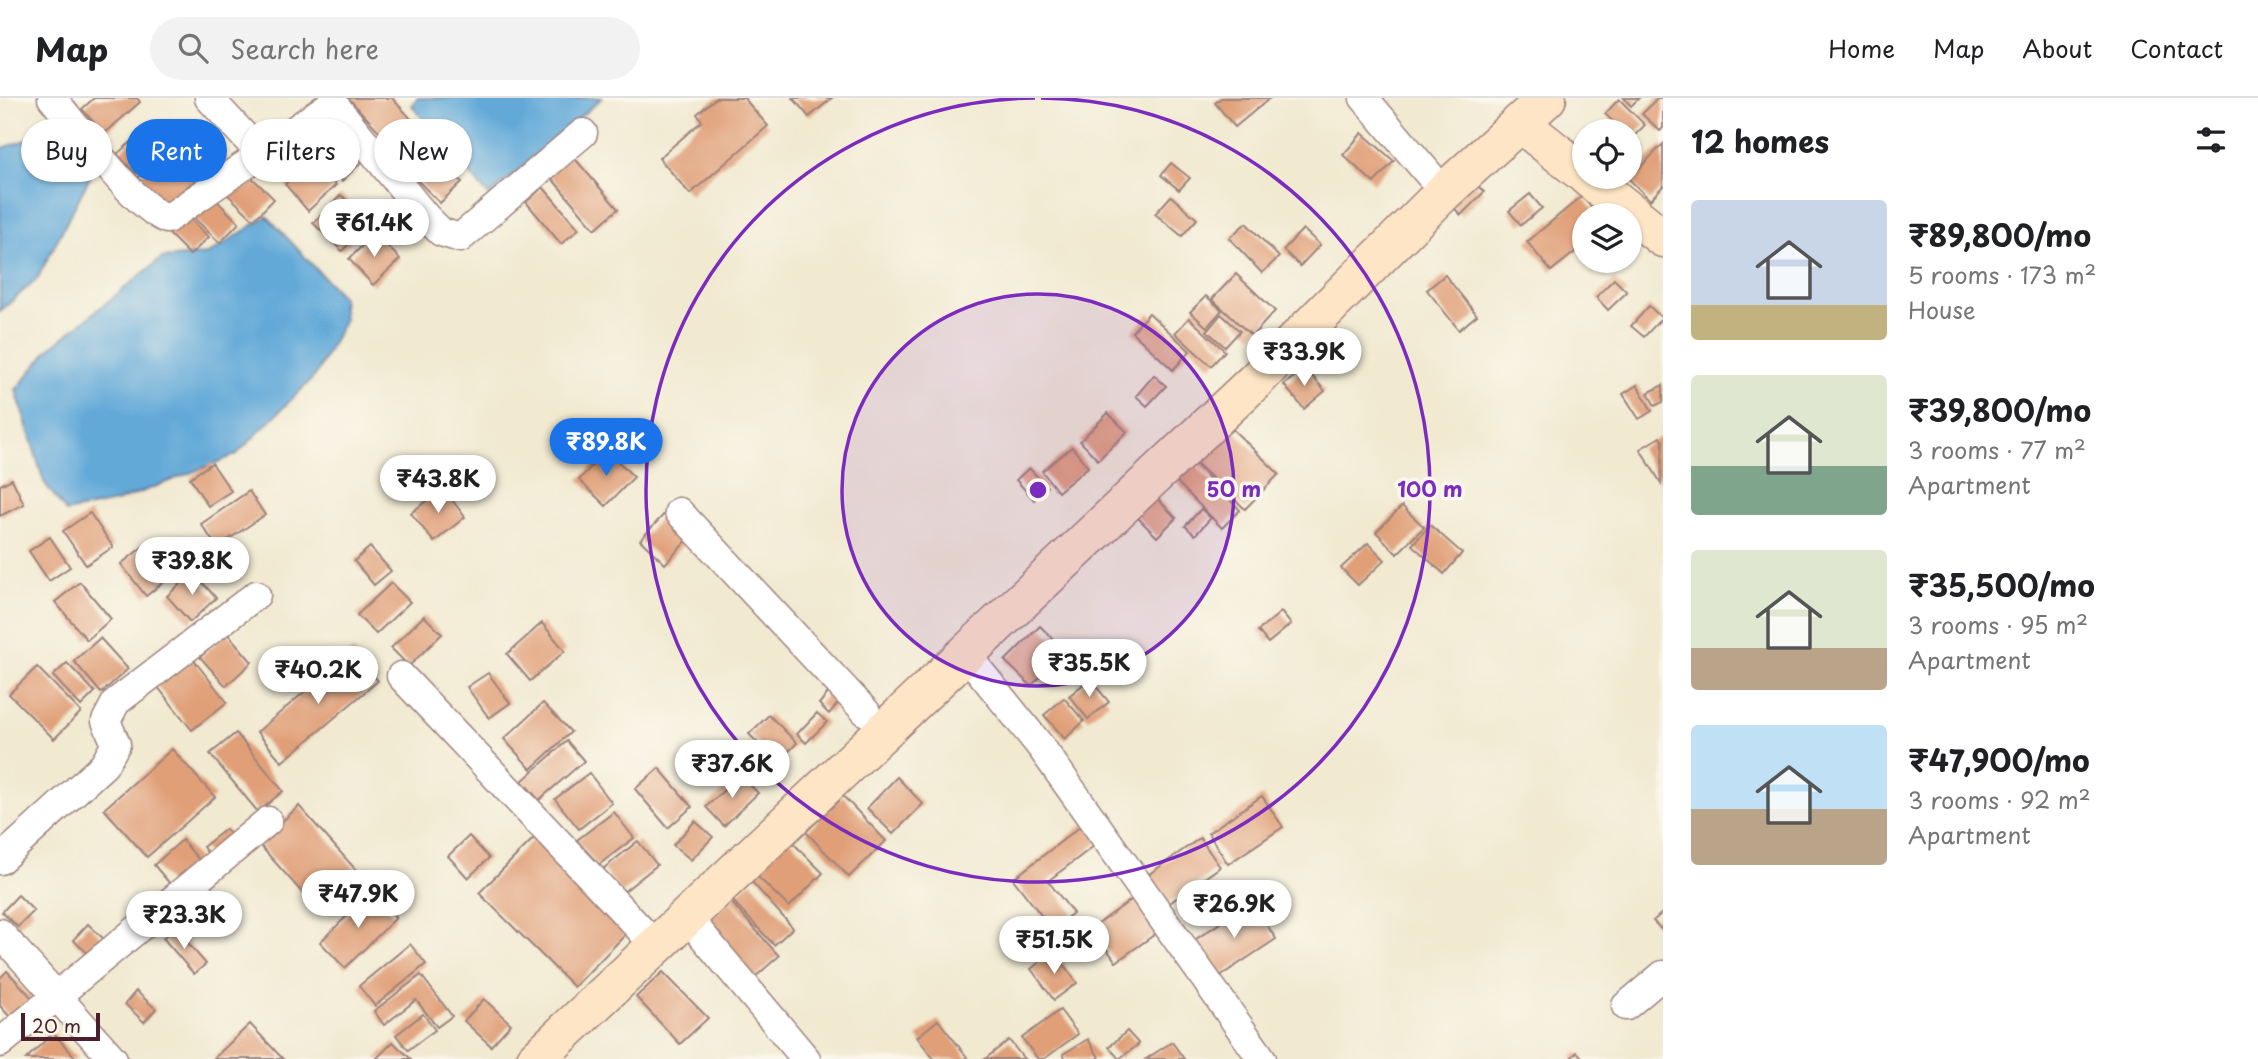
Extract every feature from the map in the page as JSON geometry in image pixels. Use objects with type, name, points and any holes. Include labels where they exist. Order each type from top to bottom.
[{"type":"street","points":[[52,98],[121,178],[157,215],[167,219],[241,168]]},
{"type":"street","points":[[209,98],[241,132]]},
{"type":"street","points":[[1364,98],[1444,192]]},
{"type":"street","points":[[308,119],[334,100],[426,217],[441,232],[460,238],[583,133]]},
{"type":"street","points":[[536,1059],[1254,382],[1444,192],[1534,111],[1572,159]]},
{"type":"street","points":[[1601,189],[1663,238]]},
{"type":"street","points":[[679,512],[866,712]]},
{"type":"street","points":[[0,860],[104,765],[116,744],[106,721],[116,702],[256,595]]},
{"type":"street","points":[[965,653],[1041,747],[1262,1059]]},
{"type":"street","points":[[401,676],[656,946]]},
{"type":"street","points":[[0,1043],[268,821]]},
{"type":"street","points":[[687,916],[806,1059]]},
{"type":"street","points":[[0,933],[113,1059]]},
{"type":"street","points":[[1626,1006],[1663,975]]},
{"type":"water","points":[[417,98],[602,98],[489,196],[472,176],[472,119],[423,119],[412,106]]},
{"type":"water","points":[[21,142],[21,182],[87,182],[37,279],[0,311],[0,149]]},
{"type":"water","points":[[267,216],[342,297],[344,321],[315,376],[236,455],[116,502],[66,512],[44,482],[16,390],[49,349],[162,258],[208,254]]},
{"type":"building","points":[[94,98],[137,98],[140,102],[112,127],[112,119],[91,119],[82,109]]},
{"type":"building","points":[[348,98],[392,98],[411,119],[374,119],[374,126]]},
{"type":"building","points":[[716,98],[744,98],[768,126],[690,194],[659,158],[702,121],[697,114]]},
{"type":"building","points":[[793,98],[832,98],[809,117]]},
{"type":"building","points":[[1221,98],[1270,98],[1235,127],[1215,103]]},
{"type":"building","points":[[1624,98],[1639,98],[1631,106]]},
{"type":"building","points":[[1658,98],[1663,98],[1663,128],[1660,131],[1642,114]]},
{"type":"building","points":[[1619,99],[1639,119],[1610,119],[1605,114]]},
{"type":"building","points":[[1362,133],[1394,161],[1374,183],[1343,155]]},
{"type":"building","points":[[1663,144],[1663,186],[1650,200],[1639,189],[1642,189],[1642,166]]},
{"type":"building","points":[[126,146],[126,164],[117,154]]},
{"type":"building","points":[[360,148],[368,156],[360,164]]},
{"type":"building","points":[[571,154],[618,209],[595,229],[548,174]]},
{"type":"building","points":[[1171,163],[1190,178],[1179,190],[1161,175]]},
{"type":"building","points":[[241,171],[241,182],[256,182],[274,199],[254,220],[223,190]]},
{"type":"building","points":[[1469,177],[1484,192],[1461,215],[1446,200]]},
{"type":"building","points":[[141,182],[193,182],[162,207]]},
{"type":"building","points":[[333,182],[336,185],[308,211],[285,184]]},
{"type":"building","points":[[419,182],[462,182],[440,203]]},
{"type":"building","points":[[543,187],[579,229],[561,244],[526,202]]},
{"type":"building","points":[[1530,194],[1542,208],[1521,225],[1509,211]]},
{"type":"building","points":[[341,195],[370,222],[342,251],[313,223]]},
{"type":"building","points":[[1171,196],[1197,219],[1182,236],[1155,214]]},
{"type":"building","points":[[1582,196],[1588,203],[1574,203]]},
{"type":"building","points":[[214,198],[239,223],[220,243],[194,218]]},
{"type":"building","points":[[1572,204],[1572,254],[1551,271],[1527,242]]},
{"type":"building","points":[[186,215],[209,237],[190,255],[168,233]]},
{"type":"building","points":[[1246,223],[1279,257],[1262,273],[1229,238]]},
{"type":"building","points":[[1303,229],[1320,245],[1300,266],[1283,250]]},
{"type":"building","points":[[375,233],[400,259],[373,285],[349,259]]},
{"type":"building","points":[[1236,274],[1275,311],[1252,336],[1212,299]]},
{"type":"building","points":[[1445,275],[1477,315],[1459,330],[1427,290]]},
{"type":"building","points":[[1614,279],[1627,292],[1608,310],[1596,297]]},
{"type":"building","points":[[1206,296],[1222,310],[1207,327],[1190,312]]},
{"type":"building","points":[[1649,306],[1662,318],[1644,337],[1631,326]]},
{"type":"building","points":[[1149,313],[1190,351],[1173,370],[1132,332]]},
{"type":"building","points":[[1221,314],[1240,331],[1225,347],[1207,331]]},
{"type":"building","points":[[1189,318],[1225,351],[1211,366],[1175,333]]},
{"type":"building","points":[[1305,368],[1325,391],[1304,409],[1284,385]]},
{"type":"building","points":[[1154,375],[1166,386],[1147,406],[1136,396]]},
{"type":"building","points":[[1637,385],[1652,411],[1639,419],[1623,394]]},
{"type":"building","points":[[1663,385],[1663,402],[1655,406],[1648,393]]},
{"type":"building","points":[[1108,413],[1127,432],[1098,460],[1080,441]]},
{"type":"building","points":[[1226,423],[1279,474],[1245,509],[1192,459]]},
{"type":"building","points":[[1660,437],[1663,441],[1661,483],[1640,449]]},
{"type":"building","points":[[1072,447],[1088,467],[1058,492],[1042,471]]},
{"type":"building","points":[[606,450],[634,477],[606,506],[579,480]]},
{"type":"building","points":[[212,463],[231,491],[208,506],[190,478]]},
{"type":"building","points":[[1195,464],[1240,510],[1222,528],[1177,482]]},
{"type":"building","points":[[1029,468],[1047,487],[1034,500],[1016,480]]},
{"type":"building","points":[[12,479],[24,504],[0,516],[0,485]]},
{"type":"building","points":[[443,488],[465,517],[434,542],[411,513]]},
{"type":"building","points":[[249,491],[265,515],[217,547],[201,524]]},
{"type":"building","points":[[1152,493],[1176,518],[1157,537],[1132,512]]},
{"type":"building","points":[[1402,506],[1424,527],[1397,554],[1376,532]]},
{"type":"building","points":[[1201,509],[1211,518],[1195,535],[1185,526]]},
{"type":"building","points":[[668,510],[693,534],[665,564],[640,540]]},
{"type":"building","points":[[90,513],[113,547],[86,565],[63,531]]},
{"type":"building","points":[[1430,525],[1462,553],[1444,574],[1412,545]]},
{"type":"building","points":[[50,537],[70,567],[49,581],[29,551]]},
{"type":"building","points":[[149,542],[174,574],[146,596],[121,564]]},
{"type":"building","points":[[1368,543],[1385,560],[1358,585],[1341,568]]},
{"type":"building","points":[[370,547],[391,571],[374,585],[354,561]]},
{"type":"building","points":[[193,572],[216,598],[190,622],[167,596]]},
{"type":"building","points":[[80,582],[111,619],[87,640],[55,602]]},
{"type":"building","points":[[391,583],[410,602],[376,634],[357,615]]},
{"type":"building","points":[[1281,612],[1291,624],[1268,643],[1258,631]]},
{"type":"building","points":[[424,616],[442,634],[409,666],[391,648]]},
{"type":"building","points":[[542,623],[565,651],[530,681],[507,654]]},
{"type":"building","points":[[1040,626],[1066,652],[1031,686],[1005,661]]},
{"type":"building","points":[[227,633],[252,662],[226,686],[200,657]]},
{"type":"building","points":[[100,638],[128,669],[101,693],[74,661]]},
{"type":"building","points":[[353,651],[378,681],[282,762],[257,732]]},
{"type":"building","points":[[193,659],[227,702],[192,730],[157,686]]},
{"type":"building","points":[[67,663],[95,692],[81,706],[53,676]]},
{"type":"building","points":[[37,667],[81,712],[54,739],[9,694]]},
{"type":"building","points":[[488,673],[510,703],[489,718],[467,687]]},
{"type":"building","points":[[1090,679],[1109,702],[1088,719],[1069,696]]},
{"type":"building","points":[[833,687],[844,696],[829,714],[819,704]]},
{"type":"building","points":[[1064,698],[1084,721],[1065,739],[1044,715]]},
{"type":"building","points":[[543,703],[571,732],[531,769],[504,739]]},
{"type":"building","points":[[817,713],[827,722],[806,743],[797,734]]},
{"type":"building","points":[[769,715],[797,743],[777,763],[749,734]]},
{"type":"building","points":[[236,733],[283,791],[258,812],[210,754]]},
{"type":"building","points":[[567,741],[584,761],[539,800],[522,781]]},
{"type":"building","points":[[172,749],[215,797],[147,857],[104,809]]},
{"type":"building","points":[[764,759],[775,770],[762,784],[750,773]]},
{"type":"building","points":[[659,768],[692,807],[668,828],[635,789]]},
{"type":"building","points":[[589,773],[612,803],[579,829],[555,799]]},
{"type":"building","points":[[740,775],[758,793],[724,826],[706,807]]},
{"type":"building","points":[[897,777],[923,804],[893,834],[867,808]]},
{"type":"building","points":[[843,796],[886,841],[849,877],[806,832]]},
{"type":"building","points":[[1262,796],[1283,827],[1228,864],[1208,833]]},
{"type":"building","points":[[299,806],[356,870],[315,907],[258,843]]},
{"type":"building","points":[[614,812],[634,838],[597,866],[577,840]]},
{"type":"building","points":[[695,821],[713,837],[691,860],[673,845]]},
{"type":"building","points":[[1085,823],[1099,842],[1048,881],[1073,913],[1052,929],[1013,879]]},
{"type":"building","points":[[226,829],[238,844],[215,862],[203,847]]},
{"type":"building","points":[[540,832],[635,925],[574,987],[479,893]]},
{"type":"building","points":[[469,836],[489,858],[468,878],[448,856]]},
{"type":"building","points":[[788,838],[823,873],[789,907],[754,873]]},
{"type":"building","points":[[1200,838],[1220,867],[1161,909],[1141,880]]},
{"type":"building","points":[[182,840],[205,867],[177,892],[154,865]]},
{"type":"building","points":[[638,841],[657,865],[622,893],[603,869]]},
{"type":"building","points":[[751,881],[793,928],[774,945],[731,899]]},
{"type":"building","points":[[371,893],[396,918],[345,968],[320,942]]},
{"type":"building","points":[[1141,893],[1165,927],[1116,962],[1092,928]]},
{"type":"building","points":[[18,895],[34,911],[18,927],[2,912]]},
{"type":"building","points":[[730,901],[779,956],[754,978],[705,923]]},
{"type":"building","points":[[1252,902],[1276,939],[1217,978],[1193,941]]},
{"type":"building","points":[[1663,912],[1663,931],[1653,921]]},
{"type":"building","points":[[88,924],[107,942],[93,958],[73,940]]},
{"type":"building","points":[[175,928],[206,964],[194,974],[163,938]]},
{"type":"building","points":[[410,944],[426,964],[375,1006],[359,986]]},
{"type":"building","points":[[1054,951],[1077,983],[1054,1000],[1031,969]]},
{"type":"building","points":[[7,971],[33,999],[12,1019],[0,1006],[0,978]]},
{"type":"building","points":[[663,972],[708,1018],[680,1044],[636,997]]},
{"type":"building","points":[[421,975],[452,1016],[437,1027],[416,1000],[384,1025],[374,1011]]},
{"type":"building","points":[[136,991],[156,1009],[144,1022],[125,1004]]},
{"type":"building","points":[[484,999],[511,1024],[491,1046],[464,1021]]},
{"type":"building","points":[[1060,1010],[1078,1034],[1044,1059],[1038,1059],[1022,1038]]},
{"type":"building","points":[[423,1014],[435,1030],[408,1050],[396,1035]]},
{"type":"building","points":[[938,1020],[967,1057],[934,1059],[917,1037]]},
{"type":"building","points":[[250,1024],[283,1059],[213,1059]]},
{"type":"building","points":[[1127,1031],[1139,1044],[1119,1059],[1109,1047]]},
{"type":"building","points":[[53,1033],[77,1059],[26,1059]]},
{"type":"building","points":[[1088,1039],[1100,1059],[1066,1059],[1063,1054]]},
{"type":"building","points":[[1009,1040],[1024,1059],[985,1059]]},
{"type":"building","points":[[393,1042],[411,1059],[376,1059]]},
{"type":"building","points":[[1172,1042],[1184,1059],[1146,1059]]},
{"type":"building","points":[[1577,1052],[1584,1059],[1570,1059]]}]
